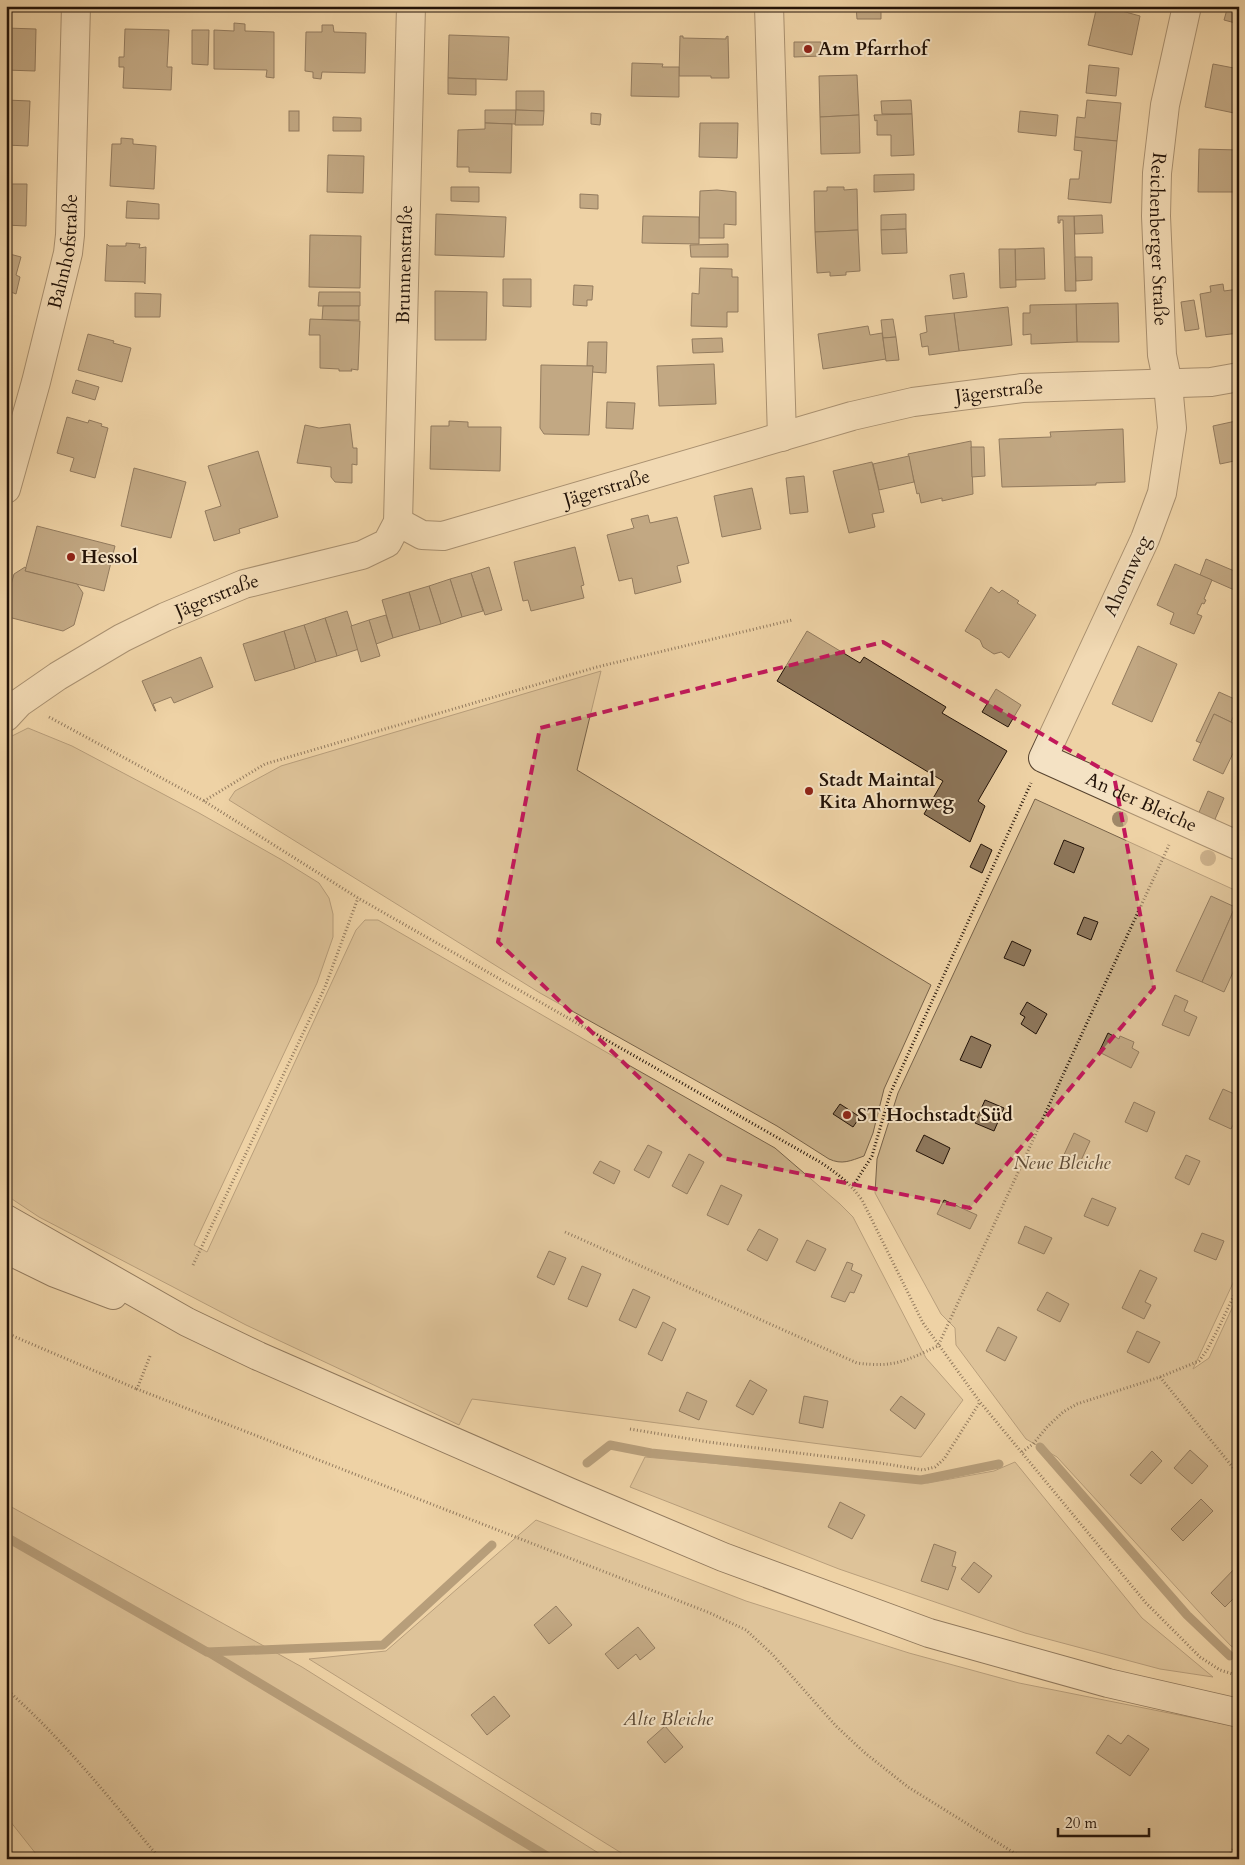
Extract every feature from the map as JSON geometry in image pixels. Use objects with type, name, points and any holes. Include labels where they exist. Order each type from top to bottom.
[{"type":"street","name":"Bahnhofstraße","points":[[6,489],[41,364],[68,253],[76,6]]},
{"type":"street","name":"Brunnenstraße","points":[[398,522],[411,6]]},
{"type":"street","points":[[769,6],[782,436]]},
{"type":"street","name":"Reichenberger Straße","points":[[1168,384],[1162,355],[1156,216],[1157,173],[1167,96],[1187,6]]},
{"type":"street","name":"Jägerstraße","points":[[10,705],[122,638],[165,617],[244,584],[362,555],[386,542],[398,522],[422,535],[443,536],[852,416],[913,402],[1022,388],[1211,382],[1239,377]]},
{"type":"street","name":"Ahornweg","points":[[1043,758],[1158,508],[1165,478],[1172,428],[1168,384]]},
{"type":"street","name":"An der Bleiche","points":[[1043,758],[1239,846]]},
{"type":"street","points":[[6,1219],[187,1322],[258,1356],[569,1492],[724,1557],[929,1633],[1108,1683],[1239,1713]]},
{"type":"street","points":[[6,1249],[55,1273],[187,1322]]},
{"type":"path","points":[[204,802],[265,764],[597,667],[792,620]]},
{"type":"path","points":[[10,705],[62,723],[204,802],[358,898],[820,1162],[853,1186],[862,1200],[923,1324],[980,1402],[1146,1604],[1200,1657],[1220,1670],[1239,1676]]},
{"type":"path","points":[[853,1186],[872,1156],[890,1094],[1043,758]]},
{"type":"path","points":[[565,1232],[857,1363],[879,1366],[902,1362],[938,1346],[1181,820]]},
{"type":"path","points":[[193,1265],[325,987],[358,898]]},
{"type":"path","points":[[1022,1452],[1033,1444],[1063,1412],[1077,1404],[1160,1377],[1200,1361],[1239,1285]]},
{"type":"path","points":[[6,1333],[137,1389],[710,1614],[746,1630],[773,1656],[836,1726],[865,1753],[908,1787],[1024,1859]]},
{"type":"path","points":[[137,1389],[150,1356]]},
{"type":"path","points":[[1160,1377],[1239,1474]]},
{"type":"path","points":[[630,1429],[708,1442],[922,1470],[935,1467],[944,1459],[980,1402]]},
{"type":"path","points":[[6,1689],[36,1715],[84,1767],[160,1859]]},
{"type":"path","points":[[1227,1859],[1239,1840]]},
{"type":"highlighted area","points":[[883,642],[1114,776],[1154,988],[970,1208],[723,1158],[498,942],[540,728]]},
{"type":"green space","points":[[601,671],[577,770],[931,985],[884,1089],[873,1133],[864,1156],[842,1162],[829,1159],[777,1126],[540,993],[229,800],[235,791],[281,766]]},
{"type":"green space","points":[[28,728],[72,746],[199,813],[319,883],[329,898],[333,914],[333,937],[317,983],[194,1245],[207,1252],[356,930],[365,920],[378,920],[775,1148],[840,1204],[853,1217],[926,1358],[963,1400],[921,1457],[472,1399],[459,1425],[246,1325],[39,1217],[6,1195],[6,742],[10,737]]},
{"type":"green space","name":"Neue Bleiche","points":[[1035,799],[1239,892],[1239,1270],[1193,1369],[1209,1358],[1239,1293],[1239,1650],[1231,1646],[1210,1624],[1057,1457],[1026,1439],[956,1345],[955,1328],[941,1314],[875,1193],[877,1159],[898,1093]]},
{"type":"green space","points":[[645,1457],[928,1483],[994,1471],[1015,1462],[1142,1618],[1213,1677],[1160,1669],[1025,1633],[839,1569],[630,1487]]},
{"type":"green space","points":[[6,1504],[302,1667],[608,1859],[40,1859],[6,1816]]},
{"type":"green space","name":"Alte Bleiche","points":[[536,1520],[746,1601],[909,1653],[1019,1683],[1239,1727],[1239,1859],[631,1859],[309,1659],[386,1651]]},
{"type":"building","points":[[856,6],[881,6],[881,19],[857,19]]},
{"type":"building","points":[[1097,6],[1110,9],[1112,6],[1140,16],[1132,55],[1088,45]]},
{"type":"building","points":[[1228,6],[1239,6],[1239,24],[1224,20]]},
{"type":"building","points":[[234,23],[245,24],[245,31],[274,32],[274,78],[266,77],[267,70],[214,69],[214,30],[234,31]]},
{"type":"building","points":[[322,25],[333,25],[334,32],[366,33],[365,73],[322,72],[321,79],[313,78],[313,72],[305,71],[306,32],[322,32]]},
{"type":"building","points":[[6,28],[36,29],[35,71],[6,70]]},
{"type":"building","points":[[125,29],[169,30],[167,67],[172,67],[171,90],[123,88],[124,67],[119,67],[119,57],[124,57]]},
{"type":"building","points":[[192,30],[209,30],[208,65],[192,64]]},
{"type":"building","points":[[449,35],[509,37],[507,80],[448,78]]},
{"type":"building","points":[[680,36],[683,36],[683,38],[726,39],[728,36],[729,78],[679,76]]},
{"type":"building","name":"Am Pfarrhof","points":[[794,42],[821,42],[822,56],[794,57]]},
{"type":"building","points":[[632,63],[663,64],[662,67],[679,67],[679,97],[631,96]]},
{"type":"building","points":[[1213,64],[1239,69],[1239,114],[1205,107]]},
{"type":"building","points":[[1089,65],[1119,68],[1116,96],[1086,93]]},
{"type":"building","points":[[857,75],[859,115],[820,117],[819,76]]},
{"type":"building","points":[[448,78],[476,79],[476,95],[448,94]]},
{"type":"building","points":[[516,91],[544,91],[544,111],[516,110]]},
{"type":"building","points":[[6,100],[30,101],[28,146],[6,145]]},
{"type":"building","points":[[911,100],[912,114],[882,114],[881,101]]},
{"type":"building","points":[[1087,100],[1121,103],[1117,141],[1075,137],[1077,117],[1085,118]]},
{"type":"building","points":[[485,110],[516,110],[516,124],[485,123]]},
{"type":"building","points":[[516,110],[544,111],[543,125],[515,125]]},
{"type":"building","points":[[289,111],[299,111],[299,131],[289,131]]},
{"type":"building","points":[[1020,111],[1058,115],[1056,136],[1018,132]]},
{"type":"building","points":[[591,113],[601,114],[600,125],[591,124]]},
{"type":"building","points":[[912,114],[914,155],[891,156],[891,135],[877,135],[877,120],[875,121],[874,115]]},
{"type":"building","points":[[859,115],[860,153],[821,154],[820,117]]},
{"type":"building","points":[[333,117],[361,118],[361,131],[333,131]]},
{"type":"building","points":[[485,123],[512,124],[511,173],[469,172],[469,167],[457,167],[458,130],[485,129]]},
{"type":"building","points":[[700,123],[738,123],[737,158],[699,157]]},
{"type":"building","points":[[1075,137],[1117,141],[1111,203],[1068,199],[1070,179],[1079,179],[1082,151],[1074,150]]},
{"type":"building","points":[[121,138],[133,139],[133,144],[156,146],[154,189],[110,186],[112,144],[121,144]]},
{"type":"building","points":[[1199,149],[1239,150],[1238,192],[1198,192]]},
{"type":"building","points":[[328,155],[364,156],[363,193],[327,192]]},
{"type":"building","points":[[914,174],[914,190],[874,192],[874,175]]},
{"type":"building","points":[[6,184],[27,184],[26,226],[6,225]]},
{"type":"building","points":[[451,187],[479,187],[479,202],[451,201]]},
{"type":"building","points":[[827,187],[844,187],[844,190],[857,189],[858,230],[815,232],[814,191],[827,191]]},
{"type":"building","points":[[700,191],[736,192],[736,225],[724,224],[724,238],[699,238]]},
{"type":"building","points":[[580,194],[598,195],[598,209],[580,208]]},
{"type":"building","points":[[127,201],[159,204],[159,219],[126,218]]},
{"type":"building","points":[[436,214],[506,217],[504,257],[435,255]]},
{"type":"building","points":[[906,214],[906,229],[881,230],[881,215]]},
{"type":"building","points":[[1102,215],[1103,233],[1075,234],[1074,216]]},
{"type":"building","points":[[643,216],[699,217],[699,244],[642,243]]},
{"type":"building","points":[[1058,216],[1074,216],[1076,291],[1065,291],[1063,220],[1060,220],[1060,223],[1058,223]]},
{"type":"building","points":[[906,229],[907,253],[882,254],[881,230]]},
{"type":"building","points":[[858,230],[860,271],[846,272],[846,275],[830,276],[830,272],[817,273],[815,232]]},
{"type":"building","points":[[310,235],[361,236],[360,288],[309,287]]},
{"type":"building","points":[[126,243],[140,244],[139,248],[146,247],[145,284],[144,282],[105,281],[107,244],[109,246],[126,246]]},
{"type":"building","points":[[728,244],[728,257],[691,257],[690,245]]},
{"type":"building","points":[[1044,248],[1045,279],[1015,280],[1015,249]]},
{"type":"building","points":[[999,249],[1015,249],[1016,287],[1000,288]]},
{"type":"building","points":[[6,253],[21,257],[16,275],[20,277],[16,294],[11,292],[11,296],[6,295]]},
{"type":"building","points":[[1075,257],[1092,257],[1092,280],[1076,281]]},
{"type":"building","points":[[700,268],[732,269],[732,277],[738,277],[738,312],[727,312],[727,327],[691,326],[692,293],[699,294]]},
{"type":"building","points":[[964,273],[967,297],[953,299],[950,275]]},
{"type":"building","points":[[503,279],[531,279],[531,307],[503,306]]},
{"type":"building","points":[[1223,284],[1224,291],[1239,289],[1239,333],[1206,337],[1200,294],[1211,292],[1210,286]]},
{"type":"building","points":[[574,285],[593,286],[592,300],[587,300],[587,306],[573,305]]},
{"type":"building","points":[[435,291],[487,292],[486,340],[435,340]]},
{"type":"building","points":[[319,292],[360,292],[360,306],[318,306]]},
{"type":"building","points":[[135,293],[161,294],[160,317],[135,317]]},
{"type":"building","points":[[1194,300],[1199,329],[1185,331],[1181,302]]},
{"type":"building","points":[[1118,303],[1119,342],[1077,342],[1076,304]]},
{"type":"building","points":[[1076,304],[1077,342],[1031,344],[1031,334],[1023,335],[1023,313],[1030,313],[1030,305]]},
{"type":"building","points":[[323,306],[359,306],[359,320],[322,320]]},
{"type":"building","points":[[1008,307],[1012,345],[959,351],[954,313]]},
{"type":"building","points":[[954,313],[959,351],[929,355],[928,346],[922,347],[920,334],[927,332],[925,316]]},
{"type":"building","points":[[310,319],[360,321],[358,370],[339,371],[339,369],[320,368],[320,335],[309,335]]},
{"type":"building","points":[[893,319],[896,337],[883,338],[881,320]]},
{"type":"building","points":[[868,326],[870,335],[882,333],[886,359],[823,369],[818,334]]},
{"type":"building","points":[[88,334],[131,348],[122,382],[78,370]]},
{"type":"building","points":[[896,337],[899,360],[886,361],[883,338]]},
{"type":"building","points":[[722,338],[723,352],[693,353],[692,339]]},
{"type":"building","points":[[588,342],[607,342],[606,373],[592,372],[593,366],[587,366]]},
{"type":"building","points":[[714,364],[716,404],[659,406],[657,366]]},
{"type":"building","points":[[541,365],[593,366],[589,435],[544,434],[540,428]]},
{"type":"building","points":[[76,380],[99,387],[95,400],[72,393]]},
{"type":"building","points":[[607,402],[635,403],[633,429],[606,428]]},
{"type":"building","points":[[1235,414],[1239,414],[1239,460],[1220,464],[1213,426],[1236,421]]},
{"type":"building","points":[[67,417],[88,423],[89,420],[108,428],[95,478],[70,471],[74,458],[57,453]]},
{"type":"building","points":[[449,421],[468,422],[468,427],[501,427],[500,471],[430,469],[431,426],[449,426]]},
{"type":"building","points":[[350,424],[353,448],[357,448],[357,465],[352,464],[352,483],[335,482],[331,477],[331,467],[297,463],[305,425],[319,428]]},
{"type":"building","points":[[1123,429],[1125,482],[1096,483],[1096,485],[1002,487],[999,439],[1051,437],[1050,432]]},
{"type":"building","points":[[971,441],[973,494],[942,501],[942,498],[921,503],[919,493],[917,494],[908,454]]},
{"type":"building","points":[[971,447],[984,447],[985,476],[972,477]]},
{"type":"building","points":[[258,451],[278,517],[239,529],[240,533],[214,541],[205,511],[221,506],[208,466]]},
{"type":"building","points":[[909,456],[914,482],[879,490],[873,464]]},
{"type":"building","points":[[872,462],[884,512],[872,514],[875,527],[849,533],[833,471]]},
{"type":"building","points":[[134,468],[186,482],[171,538],[121,526]]},
{"type":"building","points":[[804,476],[808,512],[790,514],[786,478]]},
{"type":"building","points":[[752,488],[761,529],[722,537],[714,496]]},
{"type":"building","points":[[648,515],[650,523],[677,517],[689,563],[677,566],[681,582],[635,594],[632,578],[619,581],[607,535],[634,528],[631,519]]},
{"type":"building","name":"Hessol","points":[[37,526],[115,546],[104,591],[25,571]]},
{"type":"building","points":[[575,547],[584,585],[581,586],[584,598],[531,611],[528,600],[523,601],[514,562]]},
{"type":"building","points":[[1206,559],[1239,573],[1239,592],[1200,575]]},
{"type":"building","points":[[1175,564],[1212,580],[1204,599],[1206,600],[1204,604],[1202,603],[1197,614],[1202,616],[1194,634],[1170,624],[1174,613],[1157,605]]},
{"type":"building","points":[[25,567],[25,571],[77,584],[83,593],[74,625],[63,631],[12,618],[6,603],[14,574]]},
{"type":"building","points":[[489,567],[502,610],[485,615],[471,573]]},
{"type":"building","points":[[471,573],[483,611],[462,617],[450,579]]},
{"type":"building","points":[[450,579],[462,617],[441,624],[429,586]]},
{"type":"building","points":[[429,586],[441,624],[420,630],[409,592]]},
{"type":"building","points":[[991,587],[999,593],[1002,590],[1019,601],[1017,603],[1036,615],[1009,658],[1001,652],[994,654],[983,647],[980,640],[965,631]]},
{"type":"building","points":[[409,592],[420,630],[393,638],[382,600]]},
{"type":"building","points":[[347,611],[359,649],[337,656],[325,618]]},
{"type":"building","points":[[386,615],[393,638],[376,644],[369,620]]},
{"type":"building","points":[[325,618],[337,656],[316,662],[304,625]]},
{"type":"building","points":[[369,620],[380,656],[361,662],[351,626]]},
{"type":"building","points":[[304,625],[316,662],[295,669],[284,631]]},
{"type":"building","points":[[284,631],[295,669],[255,681],[243,644]]},
{"type":"building","points":[[807,631],[860,663],[864,657],[946,707],[942,713],[1007,751],[978,801],[985,806],[970,842],[924,814],[943,781],[777,681]]},
{"type":"building","points":[[1138,646],[1177,664],[1152,722],[1112,704]]},
{"type":"building","points":[[201,657],[213,687],[174,703],[171,697],[153,704],[155,711],[142,681]]},
{"type":"building","points":[[996,689],[1021,705],[1008,727],[982,712]]},
{"type":"building","points":[[1219,692],[1239,701],[1231,722],[1214,714],[1201,743],[1196,741]]},
{"type":"building","points":[[1214,714],[1239,726],[1239,741],[1223,774],[1193,760]]},
{"type":"building","points":[[1208,791],[1224,798],[1213,824],[1197,817]]},
{"type":"building","points":[[1064,840],[1084,848],[1074,873],[1054,864]]},
{"type":"building","points":[[981,844],[992,850],[982,873],[970,867]]},
{"type":"building","points":[[1211,896],[1235,907],[1202,982],[1176,971]]},
{"type":"building","points":[[1235,907],[1239,909],[1239,959],[1224,992],[1202,982]]},
{"type":"building","points":[[1084,917],[1098,922],[1091,940],[1077,934]]},
{"type":"building","points":[[1012,941],[1031,950],[1024,966],[1004,958]]},
{"type":"building","points":[[1175,995],[1188,1001],[1184,1011],[1197,1017],[1189,1036],[1162,1025]]},
{"type":"building","points":[[1027,1002],[1047,1014],[1036,1034],[1021,1024],[1025,1017],[1020,1014]]},
{"type":"building","points":[[1108,1033],[1119,1039],[1120,1036],[1134,1042],[1132,1048],[1139,1052],[1131,1068],[1099,1052]]},
{"type":"building","points":[[971,1036],[991,1045],[981,1068],[960,1060]]},
{"type":"building","points":[[1223,1089],[1239,1096],[1234,1105],[1239,1107],[1239,1114],[1231,1129],[1209,1119]]},
{"type":"building","points":[[985,1100],[1004,1108],[994,1131],[975,1123]]},
{"type":"building","points":[[1134,1102],[1155,1112],[1147,1132],[1125,1122]]},
{"type":"building","name":"ST Hochstadt Süd","points":[[840,1104],[860,1117],[853,1127],[833,1114]]},
{"type":"building","points":[[1074,1133],[1090,1141],[1078,1167],[1062,1159]]},
{"type":"building","points":[[924,1135],[950,1148],[943,1164],[916,1151]]},
{"type":"building","points":[[648,1145],[662,1152],[649,1178],[634,1170]]},
{"type":"building","points":[[689,1154],[704,1162],[687,1194],[672,1186]]},
{"type":"building","points":[[1186,1155],[1200,1161],[1189,1185],[1175,1178]]},
{"type":"building","points":[[600,1161],[620,1171],[614,1184],[593,1173]]},
{"type":"building","points":[[721,1185],[742,1195],[728,1225],[707,1215]]},
{"type":"building","points":[[1092,1198],[1116,1208],[1108,1226],[1084,1216]]},
{"type":"building","points":[[944,1200],[977,1215],[970,1229],[937,1214]]},
{"type":"building","points":[[1025,1226],[1052,1238],[1044,1254],[1018,1243]]},
{"type":"building","points":[[759,1229],[778,1239],[767,1261],[747,1250]]},
{"type":"building","points":[[1202,1233],[1224,1241],[1216,1260],[1194,1251]]},
{"type":"building","points":[[807,1240],[826,1249],[815,1271],[796,1262]]},
{"type":"building","points":[[549,1251],[566,1258],[554,1285],[537,1277]]},
{"type":"building","points":[[847,1262],[853,1264],[851,1270],[862,1275],[854,1293],[850,1292],[845,1302],[831,1297]]},
{"type":"building","points":[[582,1266],[601,1274],[587,1307],[568,1299]]},
{"type":"building","points":[[1140,1270],[1157,1278],[1145,1302],[1151,1305],[1144,1319],[1122,1308]]},
{"type":"building","points":[[633,1289],[650,1297],[636,1328],[619,1320]]},
{"type":"building","points":[[1047,1292],[1069,1304],[1060,1322],[1037,1310]]},
{"type":"building","points":[[663,1322],[676,1329],[662,1361],[648,1354]]},
{"type":"building","points":[[998,1327],[1017,1337],[1005,1361],[986,1351]]},
{"type":"building","points":[[1137,1331],[1160,1342],[1149,1363],[1127,1352]]},
{"type":"building","points":[[750,1380],[767,1390],[753,1415],[736,1406]]},
{"type":"building","points":[[687,1392],[707,1401],[699,1420],[679,1411]]},
{"type":"building","points":[[804,1396],[828,1401],[823,1428],[799,1423]]},
{"type":"building","points":[[901,1396],[925,1414],[915,1429],[890,1410]]},
{"type":"building","points":[[1190,1450],[1208,1466],[1192,1484],[1174,1468]]},
{"type":"building","points":[[1152,1451],[1162,1461],[1141,1484],[1130,1475]]},
{"type":"building","points":[[1201,1499],[1213,1511],[1183,1541],[1171,1529]]},
{"type":"building","points":[[840,1502],[865,1515],[852,1539],[828,1527]]},
{"type":"building","points":[[934,1544],[956,1552],[952,1566],[956,1567],[948,1590],[921,1581]]},
{"type":"building","points":[[974,1562],[992,1576],[979,1593],[961,1579]]},
{"type":"building","points":[[1238,1565],[1239,1593],[1225,1607],[1211,1593]]},
{"type":"building","points":[[556,1606],[572,1625],[549,1644],[534,1625]]},
{"type":"building","points":[[638,1627],[655,1648],[640,1660],[636,1654],[618,1669],[605,1654]]},
{"type":"building","points":[[494,1696],[510,1716],[487,1735],[471,1715]]},
{"type":"building","points":[[665,1726],[683,1747],[665,1763],[647,1742]]},
{"type":"building","points":[[1108,1735],[1121,1744],[1128,1735],[1149,1749],[1130,1776],[1096,1753]]},
{"type":"waterway","points":[[587,1463],[610,1445],[651,1453],[921,1480],[999,1464]]},
{"type":"waterway","points":[[1040,1447],[1187,1615],[1230,1656]]},
{"type":"waterway","points":[[6,1537],[207,1652],[383,1645],[492,1545]]},
{"type":"waterway","points":[[208,1652],[552,1859]]},
{"type":"place","name":"Am Pfarrhof","points":[[808,49]]},
{"type":"place","name":"Hessol","points":[[71,557]]},
{"type":"place","name":"Stadt Maintal Kita Ahornweg","points":[[809,791]]},
{"type":"place","name":"ST Hochstadt Süd","points":[[847,1115]]}]
